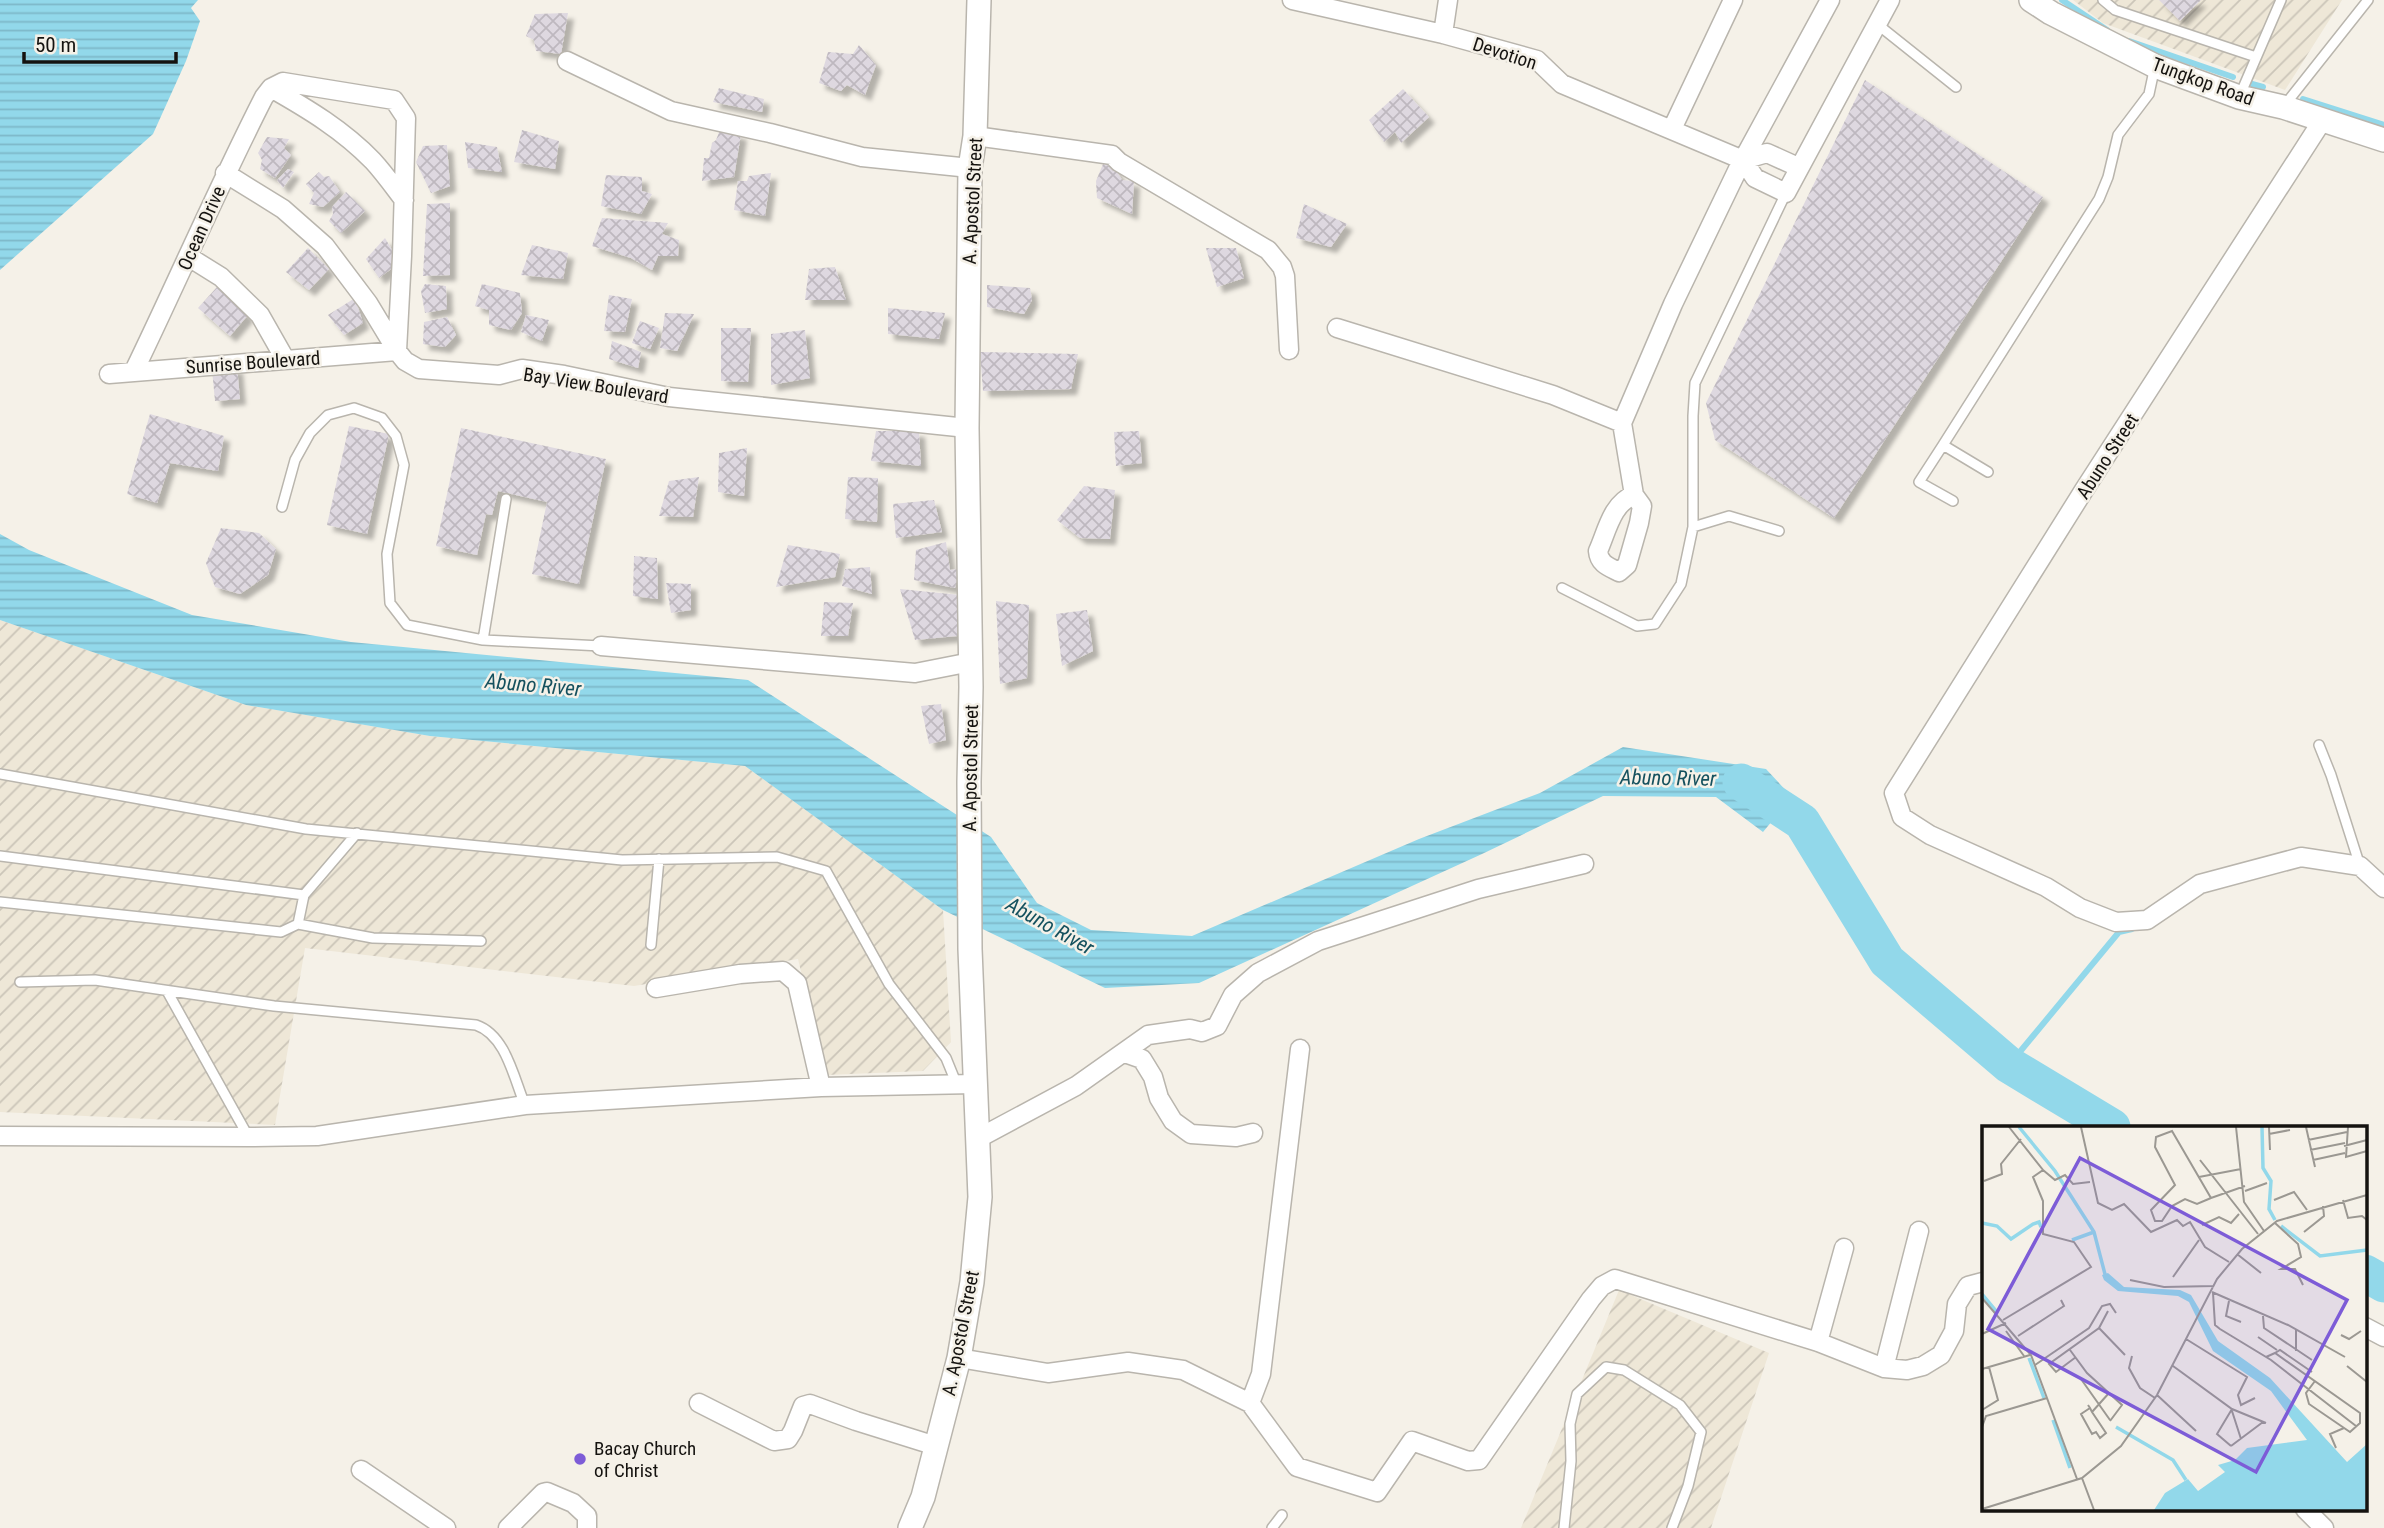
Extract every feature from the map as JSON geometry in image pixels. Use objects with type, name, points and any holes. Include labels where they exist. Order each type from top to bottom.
[{"type":"street","name":"A. Apostol Street","points":[[910,1528],[923,1497],[959,1358],[972,1282],[980,1197],[977,1139],[966,1084],[970,949],[971,662],[967,428],[970,168],[975,136],[979,0]]},
{"type":"street","name":"Devotion","points":[[1292,0],[1443,34],[1537,60],[1562,84],[1743,160],[1755,178],[1786,193]]},
{"type":"street","points":[[1377,19],[1379,0]]},
{"type":"street","points":[[1443,34],[1448,0]]},
{"type":"street","points":[[1672,129],[1733,0]]},
{"type":"street","points":[[1634,495],[1622,422],[1673,304],[1743,160],[1830,0]]},
{"type":"street","points":[[1786,193],[1890,0]]},
{"type":"street","name":"Tungkop Road","points":[[2031,0],[2155,66],[2239,97],[2283,107],[2384,139]]},
{"type":"street","points":[[567,61],[671,111],[862,157],[970,168]]},
{"type":"street","points":[[271,88],[283,82],[394,100],[406,118],[397,351]]},
{"type":"street","points":[[271,88],[318,115],[347,137],[374,162],[404,200]]},
{"type":"street","name":"Ocean Drive","points":[[134,371],[189,257],[225,173],[271,88]]},
{"type":"street","name":"Abuno Street","points":[[2322,121],[1894,793],[1902,817],[1930,835],[2046,887],[2080,908],[2116,922],[2147,919],[2200,884],[2301,857],[2360,866]]},
{"type":"street","points":[[975,136],[1112,155],[1119,162],[1268,250],[1282,267],[1285,276],[1289,350]]},
{"type":"street","name":"Devotion","points":[[1743,160],[1767,153],[1798,167]]},
{"type":"street","name":"Bay View Boulevard","points":[[225,173],[283,209],[326,246],[368,303],[397,351],[419,369],[499,375],[522,369],[670,397],[967,428]]},
{"type":"street","points":[[189,257],[221,277],[260,315],[285,359]]},
{"type":"street","points":[[368,303],[377,305],[394,298],[401,281]]},
{"type":"street","points":[[1337,328],[1553,395],[1622,422]]},
{"type":"street","name":"Sunrise Boulevard","points":[[110,374],[397,351]]},
{"type":"street","points":[[601,646],[915,673],[971,662]]},
{"type":"street","points":[[977,1139],[1076,1086],[1148,1035],[1190,1029],[1202,1032],[1217,1026],[1233,995],[1258,973],[1318,941],[1478,889],[1584,864]]},
{"type":"street","points":[[2360,866],[2384,888]]},
{"type":"street","points":[[656,988],[740,974],[783,971],[797,983],[821,1087]]},
{"type":"street","points":[[1250,1403],[1261,1374],[1300,1049]]},
{"type":"street","points":[[1125,1053],[1142,1059],[1153,1077],[1159,1098],[1173,1121],[1191,1134],[1236,1137],[1253,1133]]},
{"type":"street","points":[[0,1136],[317,1136],[525,1105],[821,1087],[966,1084]]},
{"type":"street","points":[[1884,1368],[1919,1231]]},
{"type":"street","points":[[1818,1342],[1844,1248]]},
{"type":"street","points":[[959,1358],[1048,1373],[1128,1362],[1183,1370],[1250,1403],[1297,1467],[1377,1492],[1412,1440],[1468,1461],[1479,1460],[1591,1299],[1602,1286],[1615,1279],[1818,1342],[1884,1368],[1907,1370],[1923,1366],[1941,1355],[1954,1331],[1957,1304],[1968,1286],[1982,1282]]},
{"type":"street","points":[[2366,1328],[2384,1337]]},
{"type":"street","points":[[699,1403],[774,1441],[788,1439],[803,1406],[810,1404],[936,1446]]},
{"type":"street","points":[[361,1470],[446,1528]]},
{"type":"street","points":[[508,1528],[547,1492],[573,1503],[587,1516],[587,1528]]},
{"type":"street","points":[[2306,1510],[2325,1528]]},
{"type":"lane","points":[[2103,0],[2115,10],[2256,57]]},
{"type":"lane","points":[[2239,97],[2281,0]]},
{"type":"lane","points":[[2283,107],[2368,0]]},
{"type":"lane","points":[[1877,24],[1956,87]]},
{"type":"lane","points":[[1953,501],[1919,482],[2099,199],[2108,177],[2118,135],[2149,94],[2155,66]]},
{"type":"lane","points":[[1562,588],[1637,626],[1655,624],[1681,584],[1693,527],[1695,383],[1786,193]]},
{"type":"lane","points":[[282,507],[295,460],[310,433],[328,415],[354,408],[382,418],[396,436],[404,465],[387,554],[390,603],[407,625],[483,640],[601,646]]},
{"type":"lane","points":[[1943,445],[1988,472]]},
{"type":"lane","points":[[483,640],[506,499]]},
{"type":"lane","points":[[1693,527],[1729,516],[1779,531]]},
{"type":"lane","points":[[2319,745],[2360,866]]},
{"type":"lane","points":[[0,774],[306,829],[622,860],[777,857],[826,871],[889,984],[966,1084]]},
{"type":"lane","points":[[298,925],[304,895],[357,834]]},
{"type":"lane","points":[[0,856],[304,895]]},
{"type":"lane","points":[[651,945],[659,859]]},
{"type":"lane","points":[[0,902],[281,932],[298,925],[373,938],[481,941]]},
{"type":"lane","points":[[20,982],[95,980],[274,1006],[476,1025],[485,1028],[502,1048],[525,1105]]},
{"type":"lane","points":[[167,991],[249,1137]]},
{"type":"lane","points":[[1564,1528],[1571,1461],[1570,1424],[1577,1394],[1606,1367],[1624,1370],[1680,1405],[1701,1432],[1688,1486],[1672,1528]]},
{"type":"lane","points":[[1272,1528],[1282,1515]]},
{"type":"shaded area","points":[[2073,0],[2342,0],[2285,90],[2103,23]]},
{"type":"shaded area","points":[[0,620],[246,705],[430,736],[745,766],[943,910],[951,1042],[923,1071],[826,1075],[798,959],[634,986],[305,948],[275,1125],[0,1112]]},
{"type":"shaded area","points":[[1619,1290],[1769,1353],[1711,1528],[1521,1528]]},
{"type":"water","points":[[0,0],[198,0],[191,8],[200,21],[186,61],[153,134],[0,270]]},
{"type":"water","points":[[0,534],[29,550],[192,615],[351,642],[748,680],[991,837],[1037,903],[1091,930],[1192,936],[1419,839],[1540,793],[1623,747],[1766,769],[1792,797],[1763,832],[1716,797],[1603,796],[1199,983],[1105,988],[943,910],[745,766],[430,736],[246,705],[0,620]]},
{"type":"building","points":[[2159,0],[2201,0],[2180,21]]},
{"type":"building","points":[[568,13],[561,54],[536,51],[534,40],[526,36],[535,14]]},
{"type":"building","points":[[859,45],[876,65],[865,95],[847,85],[841,91],[819,83],[828,52],[853,54]]},
{"type":"building","points":[[1865,80],[2043,197],[1834,518],[1715,440],[1706,403]]},
{"type":"building","points":[[719,88],[764,99],[762,112],[713,102]]},
{"type":"building","points":[[1403,89],[1429,117],[1401,143],[1395,132],[1384,142],[1369,120]]},
{"type":"building","points":[[522,130],[559,141],[555,169],[514,162]]},
{"type":"building","points":[[720,130],[741,134],[734,177],[702,181],[704,158],[709,158],[712,143]]},
{"type":"building","points":[[267,137],[289,139],[284,148],[291,155],[275,178],[260,169],[262,160],[258,153]]},
{"type":"building","points":[[465,142],[497,147],[502,172],[468,168]]},
{"type":"building","points":[[447,145],[450,186],[431,193],[416,162],[423,146]]},
{"type":"building","points":[[1103,164],[1114,167],[1122,180],[1134,181],[1132,214],[1097,198],[1096,181]]},
{"type":"building","points":[[288,169],[294,172],[283,188],[277,180]]},
{"type":"building","points":[[319,172],[324,177],[329,176],[340,192],[323,207],[309,204],[314,193],[306,184]]},
{"type":"building","points":[[771,173],[765,216],[734,210],[738,181],[747,181],[749,176]]},
{"type":"building","points":[[606,175],[642,177],[642,191],[652,194],[641,214],[601,206]]},
{"type":"building","points":[[346,192],[365,211],[341,233],[329,221],[333,214],[332,207]]},
{"type":"building","points":[[450,203],[450,275],[423,276],[427,204]]},
{"type":"building","points":[[1304,204],[1347,224],[1331,247],[1296,238]]},
{"type":"building","points":[[602,218],[668,223],[662,234],[679,240],[678,256],[658,256],[652,270],[631,258],[592,246]]},
{"type":"building","points":[[385,238],[395,255],[391,269],[379,278],[366,259]]},
{"type":"building","points":[[532,245],[568,253],[563,279],[521,275]]},
{"type":"building","points":[[308,248],[329,269],[309,290],[286,272]]},
{"type":"building","points":[[1206,248],[1236,248],[1244,278],[1217,287]]},
{"type":"building","points":[[835,267],[846,300],[805,300],[809,269]]},
{"type":"building","points":[[425,284],[446,286],[447,309],[425,313],[421,291]]},
{"type":"building","points":[[482,284],[520,293],[522,313],[511,330],[489,325],[489,310],[475,306]]},
{"type":"building","points":[[987,285],[1030,288],[1032,300],[1024,314],[987,307]]},
{"type":"building","points":[[217,287],[248,315],[230,336],[198,308]]},
{"type":"building","points":[[609,295],[632,299],[625,332],[604,331]]},
{"type":"building","points":[[355,298],[363,323],[344,335],[328,315]]},
{"type":"building","points":[[888,308],[945,313],[939,339],[888,334]]},
{"type":"building","points":[[665,313],[694,314],[677,351],[660,348]]},
{"type":"building","points":[[526,315],[549,320],[542,341],[521,332]]},
{"type":"building","points":[[447,317],[456,335],[445,347],[423,344],[424,322]]},
{"type":"building","points":[[640,321],[659,328],[650,349],[632,343]]},
{"type":"building","points":[[721,328],[751,328],[748,382],[721,381]]},
{"type":"building","points":[[805,330],[810,378],[771,385],[771,334]]},
{"type":"building","points":[[612,341],[641,352],[638,368],[609,359]]},
{"type":"building","points":[[980,352],[1078,354],[1071,389],[983,391]]},
{"type":"building","points":[[237,367],[240,399],[215,401],[212,369]]},
{"type":"building","points":[[150,414],[224,436],[218,471],[170,463],[157,503],[127,494]]},
{"type":"building","points":[[349,426],[389,434],[367,534],[327,525]]},
{"type":"building","points":[[461,428],[606,459],[579,584],[532,574],[547,502],[498,491],[492,515],[486,514],[477,555],[436,546]]},
{"type":"building","points":[[876,431],[919,431],[921,466],[871,461]]},
{"type":"building","points":[[1139,431],[1142,463],[1116,466],[1114,432]]},
{"type":"building","points":[[747,448],[744,496],[718,492],[719,453]]},
{"type":"building","points":[[699,477],[693,517],[659,516],[669,481]]},
{"type":"building","points":[[848,477],[878,478],[877,522],[845,519]]},
{"type":"building","points":[[1084,486],[1115,490],[1110,539],[1080,538],[1057,520]]},
{"type":"building","points":[[934,500],[942,532],[896,538],[893,504]]},
{"type":"building","points":[[221,528],[259,533],[276,549],[268,575],[240,594],[215,587],[206,563]]},
{"type":"building","points":[[946,542],[950,570],[959,569],[955,588],[914,580],[916,550]]},
{"type":"building","points":[[788,545],[840,554],[835,577],[776,587]]},
{"type":"building","points":[[634,556],[657,558],[658,599],[633,596]]},
{"type":"building","points":[[870,567],[872,594],[842,586],[845,569]]},
{"type":"building","points":[[666,583],[691,584],[691,610],[671,613]]},
{"type":"building","points":[[900,589],[960,595],[957,636],[915,640]]},
{"type":"building","points":[[996,601],[1029,605],[1027,678],[1000,684]]},
{"type":"building","points":[[824,602],[853,603],[848,636],[821,636]]},
{"type":"building","points":[[1087,610],[1093,651],[1062,666],[1056,614]]},
{"type":"building","points":[[941,704],[946,740],[929,744],[921,706]]},
{"type":"waterway","points":[[2062,0],[2107,30]]},
{"type":"waterway","points":[[2129,41],[2233,77]]},
{"type":"waterway","points":[[2252,84],[2263,87]]},
{"type":"waterway","points":[[2303,99],[2384,125]]},
{"type":"waterway","name":"Abuno River","points":[[1741,782],[1802,822],[1887,961],[2009,1065],[2110,1126]]},
{"type":"waterway","points":[[2009,1065],[2119,932],[2132,929]]},
{"type":"waterway","name":"Abuno River","points":[[2366,1274],[2384,1284]]},
{"type":"place","name":"Bacay Church of Christ","points":[[580,1459]]}]
